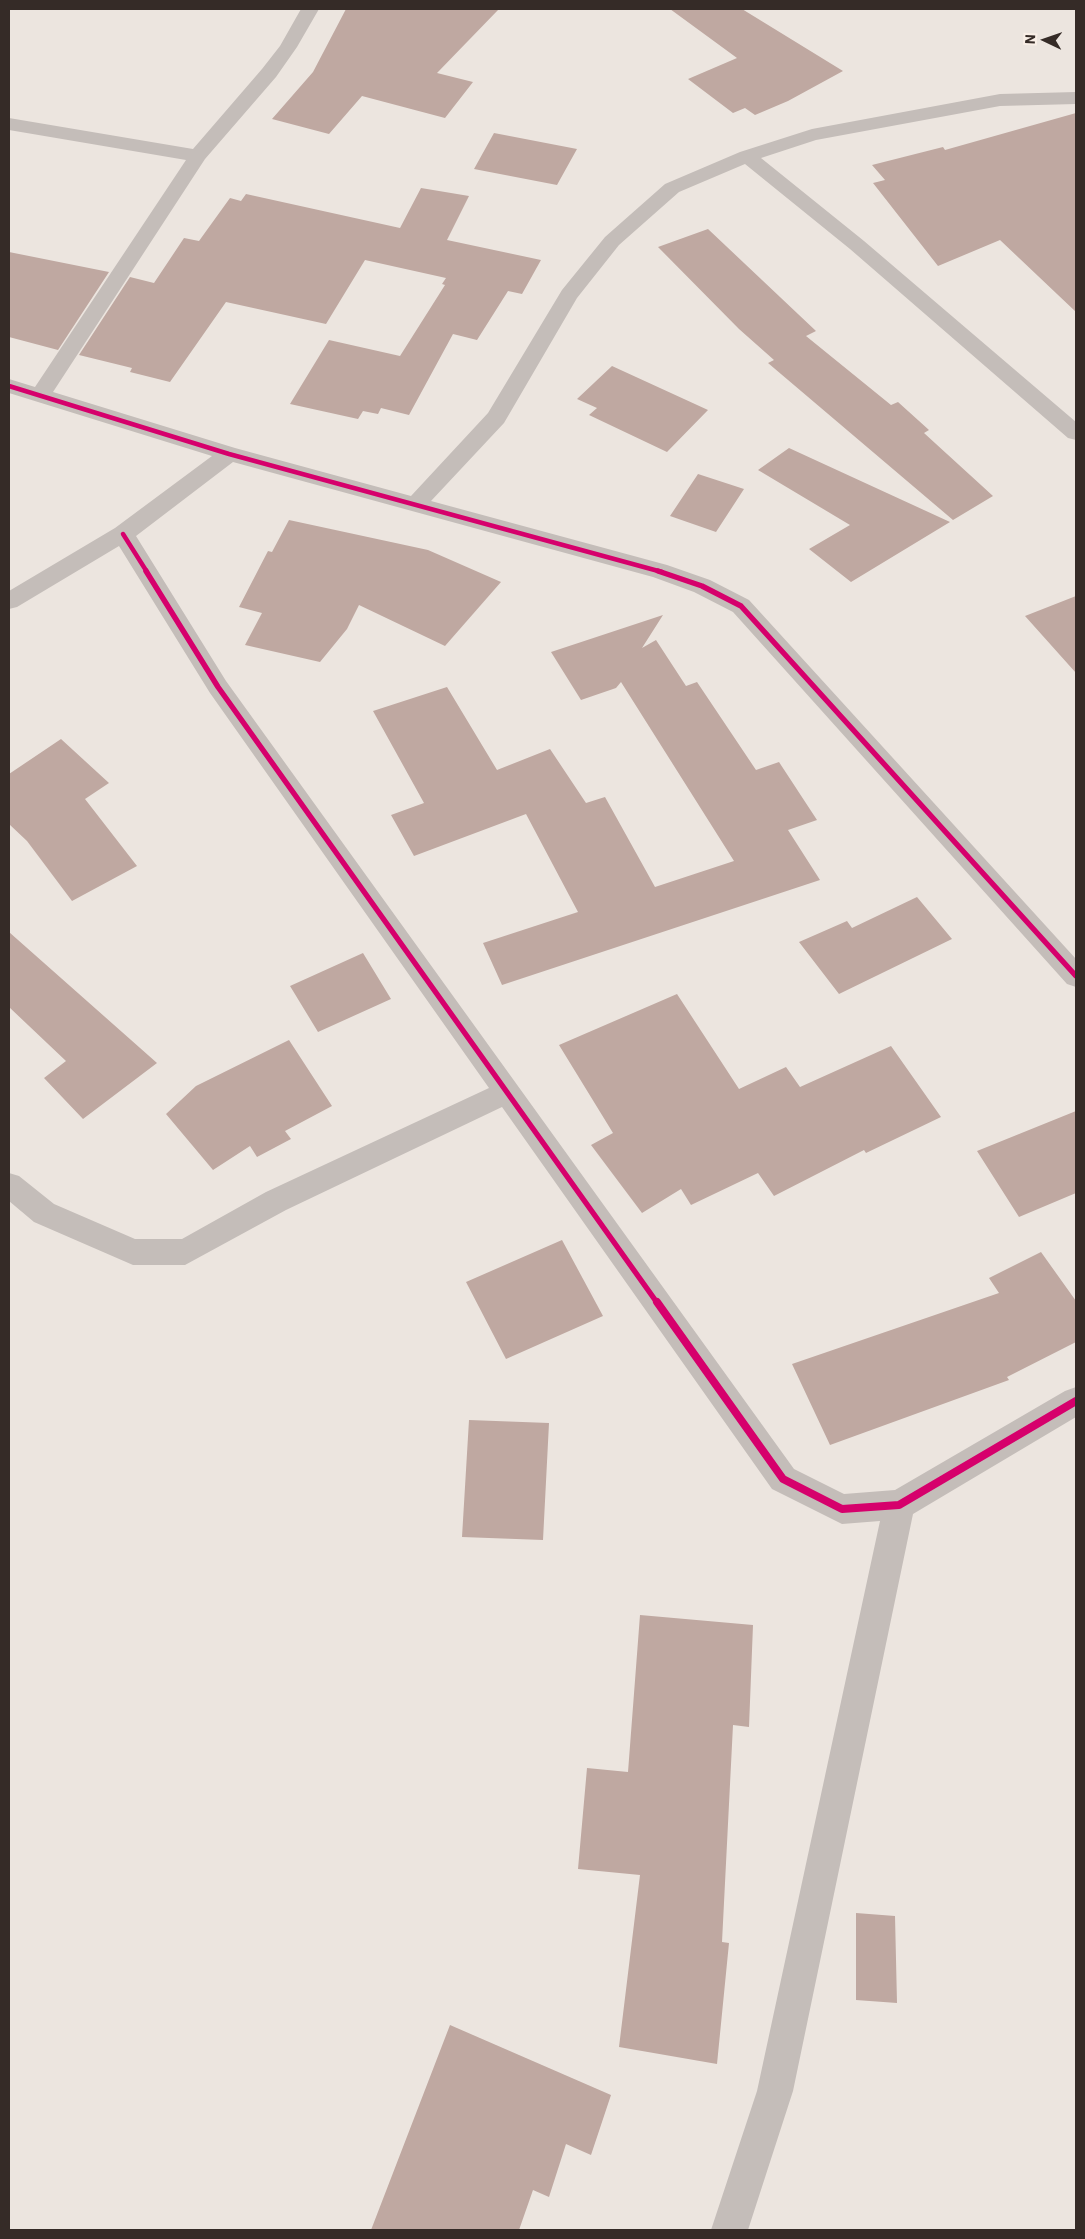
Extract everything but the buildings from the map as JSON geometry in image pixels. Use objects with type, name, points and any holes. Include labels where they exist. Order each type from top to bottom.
[{"type":"street","points":[[40,395],[198,156],[269,73],[288,47],[310,9]]},
{"type":"street","points":[[415,505],[496,418],[569,295],[612,241],[672,188],[746,156],[812,135],[1000,100],[1076,98]]},
{"type":"street","points":[[9,124],[198,156]]},
{"type":"street","points":[[746,156],[857,245],[1076,433]]},
{"type":"street","points":[[9,386],[229,454],[659,571],[702,586],[741,606],[1076,976]]},
{"type":"street","points":[[9,602],[123,534],[229,454]]},
{"type":"street","points":[[123,534],[218,687],[783,1479],[842,1509],[898,1505],[1076,1401]]},
{"type":"street","points":[[9,1184],[44,1213],[133,1252],[184,1252],[276,1201],[506,1093]]},
{"type":"street","points":[[730,2230],[775,2091],[898,1505]]},
{"type":"cycle path","points":[[9,386],[229,454],[659,571],[702,586],[741,606],[1076,976]]},
{"type":"cycle path","points":[[123,534],[218,687],[783,1479],[842,1509],[899,1505],[1076,1401]]}]
